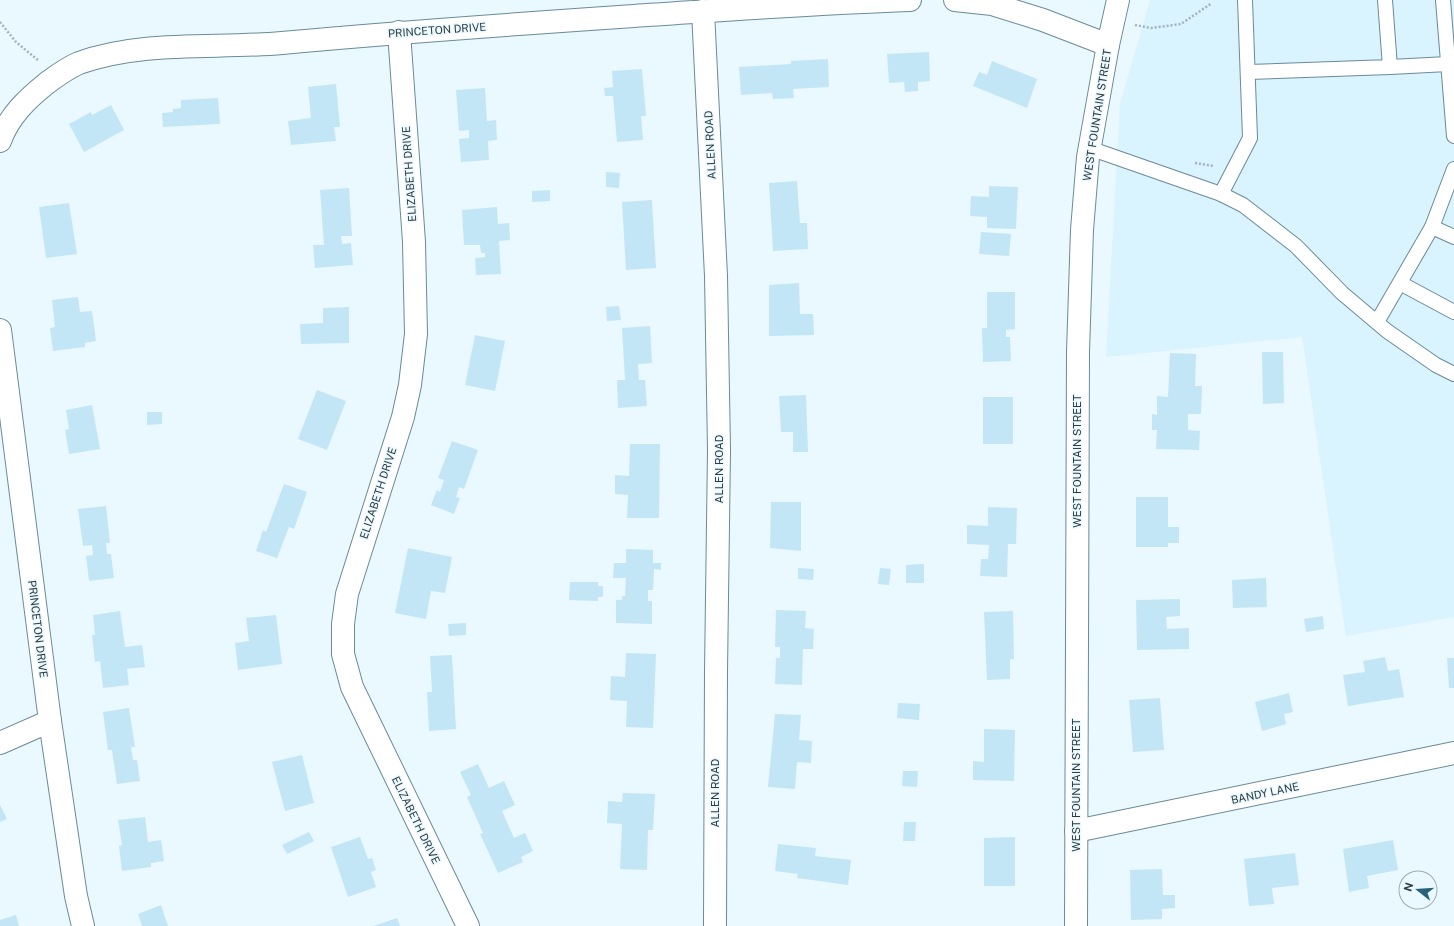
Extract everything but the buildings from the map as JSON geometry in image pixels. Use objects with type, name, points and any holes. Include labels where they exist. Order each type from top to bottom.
[{"type":"street","name":"PRINCETON DRIVE","points":[[0,141],[10,121],[24,102],[68,67],[106,55],[139,49],[275,44],[399,32],[870,1],[910,0]]},
{"type":"street","points":[[955,0],[992,4],[1043,20],[1108,45]]},
{"type":"street","name":"WEST FOUNTAIN STREET","points":[[1076,926],[1078,352],[1082,230],[1089,148],[1118,0]]},
{"type":"street","name":"ALLEN ROAD","points":[[703,12],[716,276],[719,450],[715,926]]},
{"type":"street","name":"ELIZABETH DRIVE","points":[[399,32],[414,242],[416,334],[410,385],[403,417],[347,594],[343,624],[343,654],[352,687],[468,926]]},
{"type":"street","name":"PRINCETON DRIVE","points":[[0,330],[50,721],[76,893],[83,926]]},
{"type":"street","points":[[0,743],[50,721]]},
{"type":"street","name":"BANDY LANE","points":[[1076,831],[1454,753]]},
{"type":"lane","points":[[1221,194],[1250,138],[1245,0]]},
{"type":"lane","points":[[1385,0],[1390,67]]},
{"type":"lane","points":[[1443,0],[1454,136]]},
{"type":"lane","points":[[1248,72],[1448,64]]},
{"type":"lane","points":[[1089,148],[1221,194],[1243,204],[1296,246],[1342,293],[1377,322],[1436,365],[1454,374]]},
{"type":"lane","points":[[1377,322],[1432,227],[1452,177]]},
{"type":"lane","points":[[1432,227],[1454,237]]},
{"type":"lane","points":[[1400,283],[1454,312]]},
{"type":"path","points":[[1130,24],[1152,28],[1181,24],[1212,3]]},
{"type":"path","points":[[0,22],[16,42],[56,76]]},
{"type":"path","points":[[1189,162],[1215,166],[1220,162]]},
{"type":"shaded area","points":[[1150,0],[1454,0],[1454,617],[1346,636],[1302,337],[1106,357],[1120,104]]}]
